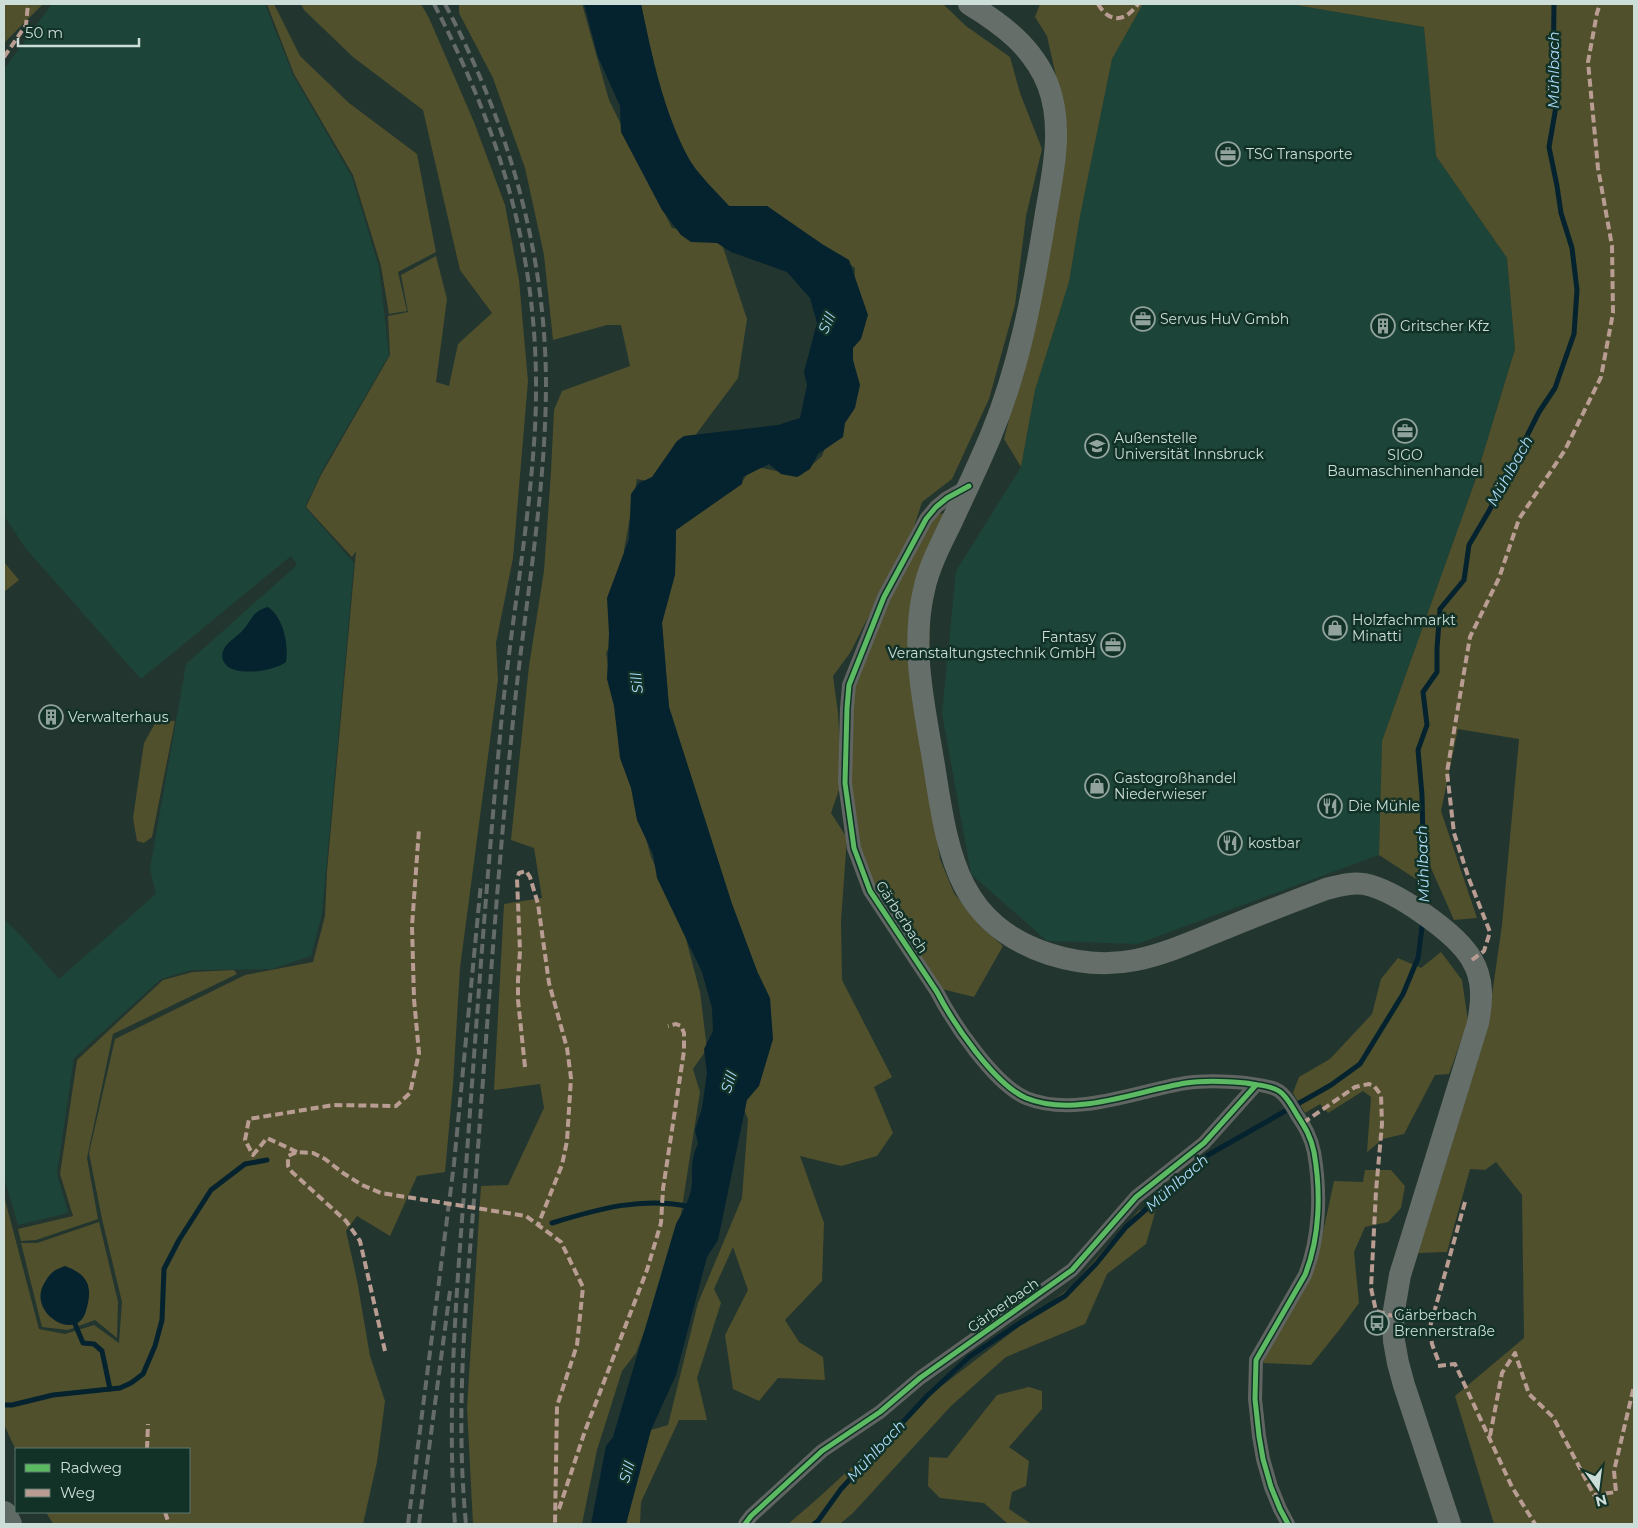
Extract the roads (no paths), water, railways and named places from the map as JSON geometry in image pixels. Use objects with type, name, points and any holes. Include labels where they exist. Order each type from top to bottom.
[{"type":"highway","points":[[4,1514],[9,1524]]},
{"type":"main road","points":[[969,4],[1007,30],[1030,53],[1041,70],[1052,99],[1056,142],[1033,289],[1010,386],[992,435],[927,576],[921,605],[918,635],[924,700],[949,850],[967,892],[986,916],[1018,942],[1072,960],[1115,963],[1150,957],[1326,889],[1344,884],[1364,884],[1398,898],[1420,911],[1454,938],[1472,960],[1478,973],[1481,994],[1480,1010],[1454,1104],[1400,1275],[1393,1316],[1394,1341],[1404,1385],[1450,1524]]},
{"type":"street","name":"Gärberbach","points":[[969,486],[947,498],[926,519],[884,597],[849,685],[845,783],[854,848],[870,891],[959,1029],[998,1077],[1019,1094],[1038,1101],[1059,1104],[1084,1104],[1107,1101],[1199,1081],[1230,1081],[1279,1091],[1288,1099],[1308,1132],[1315,1161],[1318,1214],[1314,1245],[1305,1275],[1256,1360],[1255,1399],[1261,1450],[1271,1487],[1288,1524]]},
{"type":"street","name":"Gärberbach","points":[[745,1524],[751,1516],[822,1451],[880,1412],[920,1378],[1072,1270],[1136,1197],[1204,1143],[1256,1085]]},
{"type":"water","name":"Sill","points":[[584,4],[641,4],[665,103],[680,141],[693,165],[729,206],[767,206],[849,260],[868,315],[861,339],[853,348],[853,360],[860,385],[855,408],[845,423],[843,437],[818,454],[810,469],[797,477],[781,474],[769,464],[743,477],[742,484],[676,530],[675,575],[662,623],[669,707],[732,904],[757,971],[770,998],[773,1039],[759,1086],[747,1100],[718,1240],[707,1257],[676,1375],[651,1430],[626,1524],[591,1524],[606,1446],[613,1437],[676,1224],[690,1194],[693,1158],[698,1144],[695,1130],[702,1108],[707,1073],[704,1049],[713,1031],[712,1008],[702,972],[657,878],[653,854],[637,820],[631,788],[620,758],[614,706],[607,679],[609,633],[607,598],[629,539],[631,494],[639,483],[652,477],[677,441],[684,436],[778,425],[800,418],[807,385],[804,372],[817,323],[810,298],[787,272],[731,252],[717,243],[691,242],[681,235],[662,210],[621,132],[620,106],[598,57]]},
{"type":"water","points":[[268,607],[278,617],[284,632],[287,647],[286,662],[272,668],[253,672],[234,670],[227,666],[222,657],[225,646],[243,630],[258,611]]},
{"type":"water","points":[[65,1266],[79,1273],[84,1278],[89,1289],[86,1311],[81,1320],[73,1325],[55,1320],[47,1313],[42,1304],[41,1293],[45,1282],[53,1272]]},
{"type":"waterway","name":"Mühlbach","points":[[1425,907],[1427,896],[1426,859],[1423,840],[1418,750],[1427,725],[1423,692],[1437,672],[1440,609],[1464,580],[1469,545],[1489,511],[1539,412],[1555,388],[1574,334],[1577,290],[1572,248],[1561,213],[1549,147],[1557,101],[1553,81],[1554,4]]},
{"type":"waterway","name":"Mühlbach","points":[[814,1524],[841,1489],[927,1396],[969,1357],[1065,1296],[1096,1264],[1126,1227],[1208,1155],[1331,1085],[1360,1064],[1403,994],[1418,958],[1423,920]]},
{"type":"waterway","points":[[4,1405],[12,1405],[53,1395],[120,1388],[143,1374],[155,1346],[162,1320],[164,1269],[179,1240],[211,1190],[245,1164],[267,1160]]},
{"type":"waterway","points":[[552,1223],[604,1209],[638,1204],[656,1203],[691,1207]]},
{"type":"waterway","points":[[75,1324],[83,1343],[94,1344],[102,1351],[110,1389]]},
{"type":"railway","points":[[434,4],[481,106],[499,157],[514,209],[525,261],[533,315],[536,371],[532,467],[500,736],[482,944],[460,1246],[452,1385],[455,1524]]},
{"type":"railway","points":[[445,4],[487,94],[504,140],[518,187],[530,234],[539,283],[544,332],[546,382],[542,467],[518,679],[493,941],[466,1297],[461,1433],[466,1524]]},
{"type":"railway","points":[[408,1524],[454,1164],[481,883]]},
{"type":"railway","points":[[419,1524],[450,1291]]},
{"type":"place","name":"TSG Transporte","points":[[1228,154]]},
{"type":"place","name":"Servus HuV Gmbh","points":[[1143,319]]},
{"type":"place","name":"Gritscher Kfz","points":[[1383,326]]},
{"type":"place","name":"SIGO Baumaschinenhandel","points":[[1405,431]]},
{"type":"place","name":"Außenstelle Universität Innsbruck","points":[[1097,446]]},
{"type":"place","name":"Holzfachmarkt Minatti","points":[[1335,628]]},
{"type":"place","name":"Fantasy Veranstaltungstechnik GmbH","points":[[1113,645]]},
{"type":"place","name":"Verwalterhaus","points":[[51,717]]},
{"type":"place","name":"Gastogroßhandel Niederwieser","points":[[1097,786]]},
{"type":"place","name":"Die Mühle","points":[[1330,806]]},
{"type":"place","name":"kostbar","points":[[1230,843]]},
{"type":"place","name":"Gärberbach Brennerstraße","points":[[1377,1323]]}]
